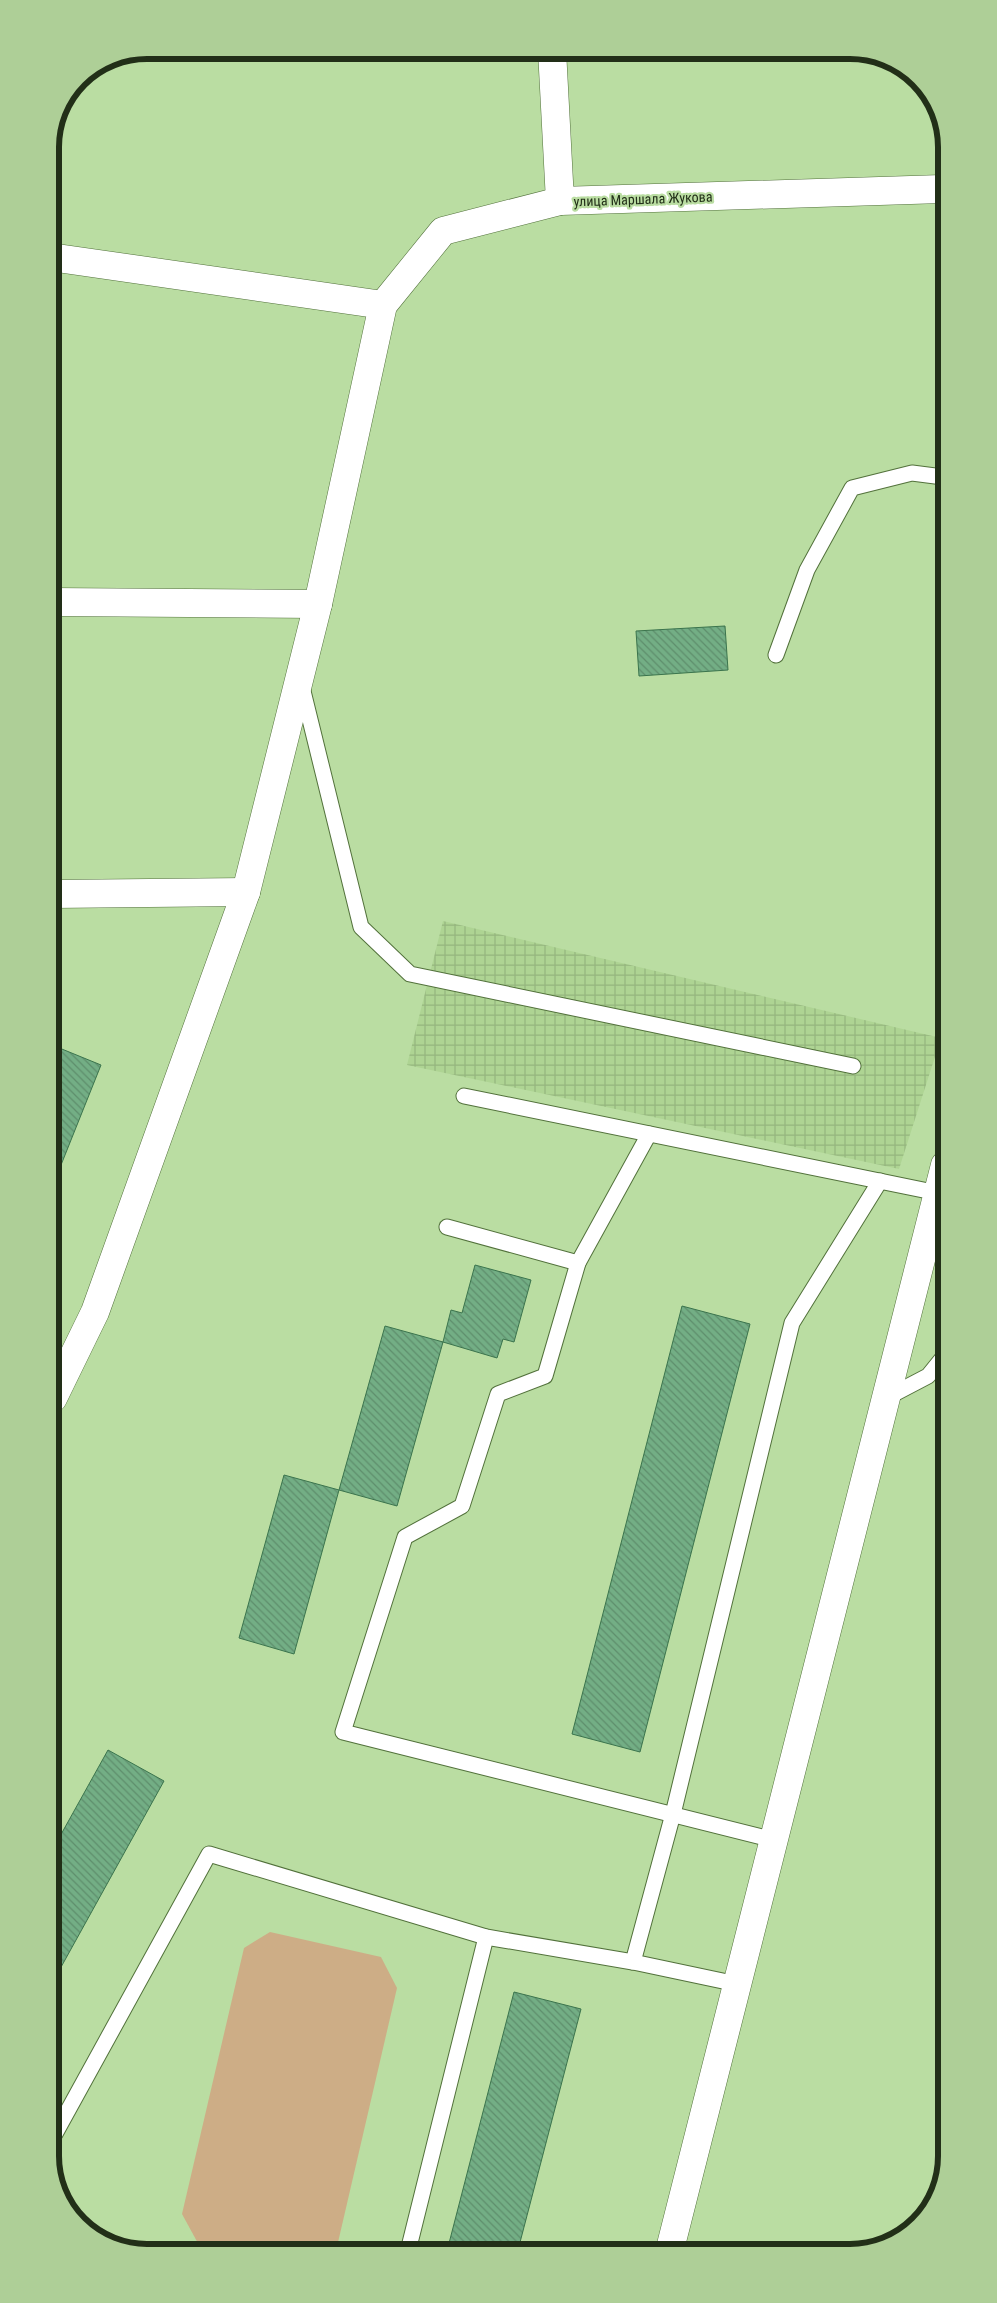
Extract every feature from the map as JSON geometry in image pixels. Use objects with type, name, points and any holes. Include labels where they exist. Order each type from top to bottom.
[{"type":"street","points":[[552,59],[560,201]]},
{"type":"street","name":"улица Маршала Жукова","points":[[384,305],[443,231],[560,201],[938,190]]},
{"type":"street","points":[[59,258],[384,305],[318,604],[246,892],[95,1312],[59,1386]]},
{"type":"street","points":[[59,602],[318,604]]},
{"type":"street","points":[[59,894],[246,892]]},
{"type":"street","points":[[671,2244],[938,1193]]},
{"type":"lane","points":[[776,655],[807,570],[852,488],[912,473],[938,476]]},
{"type":"lane","points":[[300,676],[361,927],[410,974],[853,1066]]},
{"type":"lane","points":[[464,1096],[938,1193]]},
{"type":"lane","points":[[650,1134],[578,1263],[545,1376],[498,1394],[462,1506],[405,1537],[343,1732],[774,1840]]},
{"type":"lane","points":[[633,1962],[673,1814],[792,1323],[880,1181]]},
{"type":"lane","points":[[448,1227],[578,1263]]},
{"type":"lane","points":[[886,1398],[928,1376],[938,1364]]},
{"type":"lane","points":[[59,2127],[209,1854],[486,1937],[633,1962],[737,1984]]},
{"type":"lane","points":[[410,2244],[486,1937]]},
{"type":"shaded area","points":[[443,921],[938,1037],[938,1047],[899,1169],[407,1065]]},
{"type":"shaded area","points":[[270,1932],[381,1957],[397,1988],[338,2244],[198,2244],[182,2214],[244,1948]]},
{"type":"building","points":[[725,626],[728,670],[639,676],[636,631]]},
{"type":"building","points":[[59,1048],[101,1065],[59,1170]]},
{"type":"building","points":[[475,1265],[531,1280],[514,1342],[503,1339],[497,1358],[443,1342],[451,1310],[462,1313]]},
{"type":"building","points":[[682,1306],[750,1324],[640,1752],[572,1734]]},
{"type":"building","points":[[385,1326],[443,1342],[397,1506],[339,1490]]},
{"type":"building","points":[[284,1475],[339,1490],[294,1654],[239,1638]]},
{"type":"building","points":[[108,1750],[164,1781],[59,1971],[59,1838]]},
{"type":"building","points":[[514,1992],[581,2009],[520,2244],[449,2244]]}]
